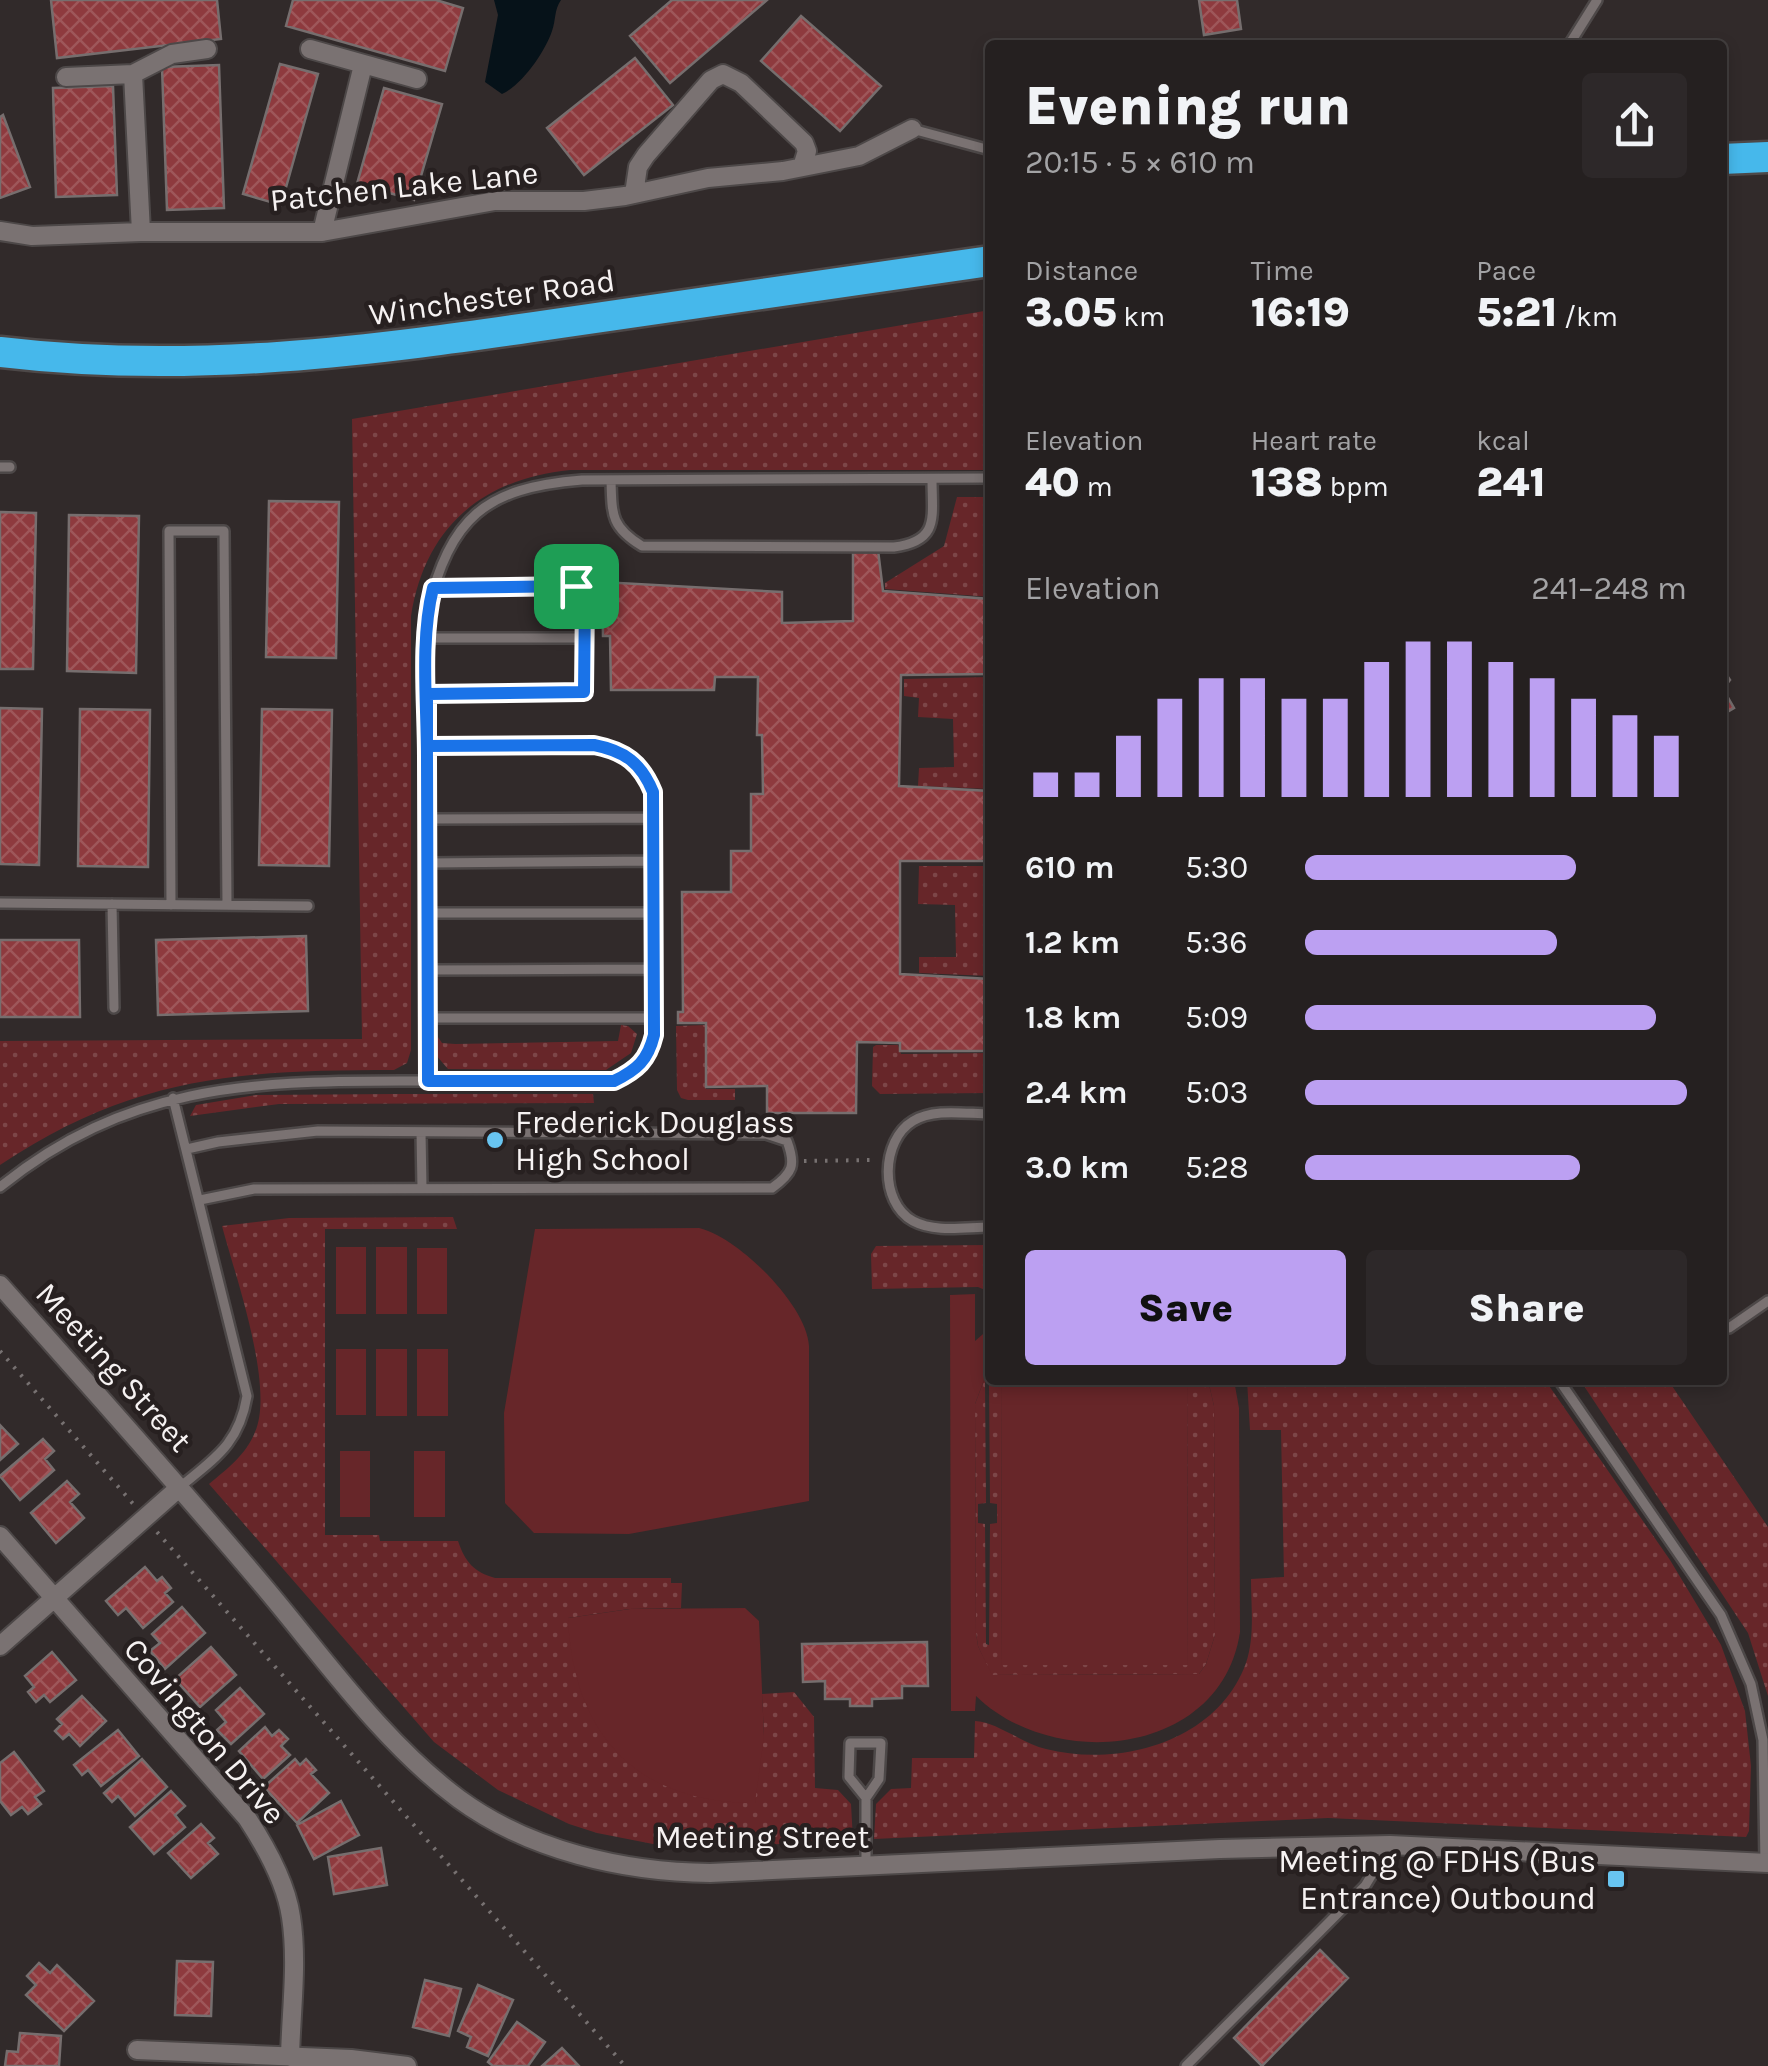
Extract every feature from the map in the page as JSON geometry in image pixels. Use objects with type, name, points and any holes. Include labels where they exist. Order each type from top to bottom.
[{"type":"highway","points":[[1727,159],[1768,156]]},
{"type":"highway","name":"Winchester Road","points":[[0,352],[99,361],[228,362],[302,357],[985,263]]},
{"type":"street","points":[[66,76],[133,74],[172,54],[207,49]]},
{"type":"street","points":[[310,49],[416,79]]},
{"type":"street","points":[[322,232],[363,65]]},
{"type":"street","points":[[133,74],[141,232]]},
{"type":"street","points":[[634,194],[638,167],[646,156],[710,80],[723,74],[741,84],[804,142],[807,151],[802,166]]},
{"type":"street","name":"Patchen Lake Lane","points":[[0,231],[32,236],[322,232],[494,201],[584,201],[708,178],[802,166],[859,156],[912,129]]},
{"type":"street","name":"Meeting Street","points":[[0,1285],[180,1487],[402,1747],[460,1800],[509,1828],[556,1847],[660,1872],[866,1868],[1390,1845],[1767,1863]]},
{"type":"street","points":[[0,1646],[180,1487]]},
{"type":"street","name":"Covington Drive","points":[[0,1536],[246,1818],[264,1846],[291,1916],[290,2057]]},
{"type":"street","points":[[137,2050],[407,2066]]},
{"type":"lane","points":[[1572,40],[1597,0]]},
{"type":"lane","points":[[912,129],[985,149]]},
{"type":"lane","points":[[611,480],[612,513],[621,533],[642,546],[894,547],[914,544],[926,536],[932,521],[932,478]]},
{"type":"lane","points":[[428,1081],[427,612],[452,539],[478,512],[506,494],[542,484],[611,480],[985,478]]},
{"type":"lane","points":[[170,905],[169,531],[224,531],[226,906]]},
{"type":"lane","points":[[427,694],[584,692],[585,594],[576,586],[433,588]]},
{"type":"lane","points":[[427,638],[586,638]]},
{"type":"lane","points":[[0,1187],[36,1158],[96,1126],[173,1098],[237,1086],[322,1081],[614,1081],[633,1072],[650,1054],[654,1018],[653,792],[646,777],[636,762],[616,749],[594,745],[427,746]]},
{"type":"lane","points":[[427,819],[653,818]]},
{"type":"lane","points":[[428,863],[654,861]]},
{"type":"lane","points":[[0,903],[308,906]]},
{"type":"lane","points":[[112,904],[114,1008]]},
{"type":"lane","points":[[428,913],[654,913]]},
{"type":"lane","points":[[428,970],[654,969]]},
{"type":"lane","points":[[428,1018],[654,1018]]},
{"type":"lane","points":[[173,1098],[246,1396],[238,1433],[225,1450],[180,1487]]},
{"type":"lane","points":[[985,1114],[928,1115],[916,1120],[901,1130],[891,1146],[889,1160],[890,1186],[897,1206],[914,1222],[931,1227],[985,1227]]},
{"type":"lane","points":[[187,1149],[318,1131],[766,1134],[787,1141],[795,1161],[790,1176],[772,1188],[254,1189],[200,1200]]},
{"type":"lane","points":[[421,1132],[422,1188]]},
{"type":"lane","points":[[1729,1328],[1768,1301]]},
{"type":"lane","points":[[1562,1385],[1721,1615],[1752,1684],[1763,1740],[1767,1863]]},
{"type":"lane","points":[[866,1798],[849,1777],[850,1744],[881,1743],[880,1778],[866,1798],[866,1868]]},
{"type":"lane","points":[[1186,2066],[1365,1886],[1390,1845]]},
{"type":"path","points":[[795,1161],[889,1160]]},
{"type":"path","points":[[0,1352],[136,1507]]},
{"type":"path","points":[[153,1527],[625,2066]]},
{"type":"shaded area","points":[[494,0],[561,0],[549,39],[538,58],[525,76],[502,94],[485,82],[498,15]]},
{"type":"shaded area","points":[[985,311],[985,470],[570,470],[510,484],[463,513],[444,533],[429,557],[411,616],[411,1050],[407,1063],[394,1070],[286,1072],[189,1084],[96,1113],[49,1135],[0,1165],[0,1041],[362,1039],[352,419]]},
{"type":"shaded area","points":[[957,497],[985,497],[985,597],[885,589],[885,583],[944,546]]},
{"type":"shaded area","points":[[985,677],[985,789],[918,786],[919,768],[954,767],[953,719],[918,717],[919,698],[904,696],[904,679]]},
{"type":"shaded area","points":[[919,866],[985,866],[985,976],[919,973],[919,957],[956,957],[955,905],[918,904]]},
{"type":"shaded area","points":[[621,1025],[637,1034],[631,1053],[606,1070],[448,1069],[435,1054],[436,1034],[442,1043],[455,1044],[618,1041]]},
{"type":"shaded area","points":[[705,1025],[706,1089],[735,1089],[735,1100],[688,1100],[681,1098],[677,1090],[676,1026]]},
{"type":"shaded area","points":[[898,1045],[901,1054],[985,1053],[985,1093],[880,1094],[872,1086],[873,1047]]},
{"type":"shaded area","points":[[593,1094],[594,1103],[279,1104],[190,1116],[196,1105],[256,1095]]},
{"type":"shaded area","points":[[453,1217],[457,1229],[325,1229],[325,1535],[379,1535],[380,1541],[458,1541],[471,1565],[495,1578],[671,1578],[671,1583],[682,1583],[681,1608],[629,1609],[568,1618],[764,1736],[762,1694],[794,1692],[814,1717],[815,1788],[838,1790],[851,1804],[853,1840],[705,1848],[653,1844],[569,1824],[498,1790],[434,1742],[209,1484],[247,1448],[260,1412],[251,1330],[222,1226],[289,1218]]},
{"type":"shaded area","points":[[699,1228],[732,1244],[768,1275],[784,1293],[805,1330],[809,1346],[809,1501],[629,1534],[534,1533],[505,1503],[504,1413],[535,1229]]},
{"type":"shaded area","points":[[985,1245],[985,1290],[872,1289],[871,1254],[876,1246]]},
{"type":"shaded area","points":[[336,1247],[366,1247],[366,1314],[336,1314]]},
{"type":"shaded area","points":[[376,1247],[407,1247],[407,1314],[376,1314]]},
{"type":"shaded area","points":[[417,1248],[447,1248],[447,1314],[417,1314]]},
{"type":"shaded area","points":[[975,1294],[975,1341],[985,1332],[985,1377],[975,1404],[976,1633],[992,1675],[1199,1674],[1215,1635],[1214,1406],[1209,1385],[1235,1385],[1239,1408],[1240,1632],[1227,1673],[1202,1705],[1169,1727],[1131,1739],[1090,1742],[1048,1736],[1009,1720],[976,1696],[975,1711],[951,1711],[950,1295]]},
{"type":"shaded area","points":[[336,1349],[366,1349],[366,1415],[336,1415]]},
{"type":"shaded area","points":[[376,1349],[407,1349],[407,1416],[376,1416]]},
{"type":"shaded area","points":[[417,1349],[448,1349],[448,1416],[417,1416]]},
{"type":"shaded area","points":[[985,1377],[986,1503],[978,1504],[978,1523],[985,1524],[986,1644],[989,1645],[990,1524],[997,1523],[997,1504],[990,1503],[989,1385],[1001,1385],[1002,1665],[1188,1664],[1187,1385],[1209,1385],[1214,1406],[1215,1635],[1199,1674],[991,1675],[976,1633],[975,1404]]},
{"type":"shaded area","points":[[1001,1385],[1187,1385],[1188,1665],[1002,1665]]},
{"type":"shaded area","points":[[1247,1385],[1548,1385],[1670,1560],[1721,1645],[1745,1711],[1751,1766],[1746,1837],[1328,1818],[874,1839],[876,1804],[891,1789],[911,1788],[912,1758],[974,1758],[975,1721],[1046,1749],[1105,1755],[1163,1742],[1213,1712],[1232,1690],[1246,1663],[1251,1643],[1251,1579],[1284,1577],[1281,1430],[1250,1430]]},
{"type":"shaded area","points":[[1583,1385],[1671,1385],[1768,1527],[1768,1696],[1748,1633]]},
{"type":"shaded area","points":[[340,1451],[370,1451],[370,1517],[340,1517]]},
{"type":"shaded area","points":[[414,1451],[445,1451],[445,1517],[414,1517]]},
{"type":"shaded area","points":[[745,1608],[759,1621],[764,1736],[755,1803],[713,1800],[676,1790],[645,1775],[619,1754],[598,1728],[583,1696],[568,1618],[630,1609]]},
{"type":"building","points":[[51,0],[217,0],[221,39],[57,58]]},
{"type":"building","points":[[293,0],[436,0],[463,8],[445,71],[286,26]]},
{"type":"building","points":[[672,0],[767,0],[670,83],[630,36]]},
{"type":"building","points":[[1199,0],[1237,0],[1241,29],[1204,35]]},
{"type":"building","points":[[801,16],[881,86],[840,131],[761,61]]},
{"type":"building","points":[[635,58],[673,105],[584,175],[547,128]]},
{"type":"building","points":[[280,64],[318,74],[281,205],[243,194]]},
{"type":"building","points":[[219,65],[224,208],[167,210],[162,67]]},
{"type":"building","points":[[113,86],[117,195],[56,197],[53,88]]},
{"type":"building","points":[[384,88],[442,104],[414,200],[357,184]]},
{"type":"building","points":[[3,115],[30,187],[0,198],[0,117]]},
{"type":"building","points":[[269,501],[339,502],[336,658],[266,657]]},
{"type":"building","points":[[0,512],[36,513],[33,669],[0,669]]},
{"type":"building","points":[[69,515],[139,516],[136,673],[67,671]]},
{"type":"building","name":"Frederick Douglass High School","points":[[853,550],[878,550],[883,591],[985,599],[985,674],[901,675],[899,786],[985,791],[985,861],[900,861],[900,974],[985,979],[985,1051],[900,1051],[900,1043],[857,1042],[856,1113],[767,1113],[767,1086],[706,1087],[706,1023],[678,1023],[678,1012],[683,1012],[682,892],[731,892],[731,851],[751,851],[751,794],[763,794],[762,735],[757,735],[758,677],[715,677],[714,690],[611,690],[610,636],[603,636],[602,582],[782,592],[782,623],[853,621]]},
{"type":"building","points":[[0,708],[42,709],[39,865],[0,864]]},
{"type":"building","points":[[80,709],[150,710],[148,867],[78,866]]},
{"type":"building","points":[[262,709],[332,710],[329,866],[259,865]]},
{"type":"building","points":[[306,936],[308,1011],[158,1015],[156,940]]},
{"type":"building","points":[[0,940],[79,940],[80,1017],[0,1017]]},
{"type":"building","points":[[0,1425],[18,1444],[0,1460]]},
{"type":"building","points":[[43,1439],[54,1451],[45,1459],[54,1470],[20,1500],[0,1476]]},
{"type":"building","points":[[67,1481],[79,1494],[70,1502],[84,1518],[56,1543],[31,1513]]},
{"type":"building","points":[[145,1567],[157,1581],[162,1577],[171,1588],[165,1593],[173,1602],[143,1628],[126,1608],[118,1615],[106,1601]]},
{"type":"building","points":[[182,1607],[205,1633],[165,1669],[150,1651],[160,1643],[152,1634]]},
{"type":"building","points":[[927,1642],[928,1686],[902,1686],[902,1698],[872,1699],[872,1706],[850,1706],[850,1699],[825,1699],[825,1681],[803,1682],[802,1644]]},
{"type":"building","points":[[211,1647],[236,1675],[200,1707],[175,1679]]},
{"type":"building","points":[[52,1652],[76,1680],[50,1702],[44,1695],[36,1702],[28,1692],[34,1687],[25,1676]]},
{"type":"building","points":[[240,1688],[264,1714],[231,1744],[217,1730],[226,1722],[216,1710]]},
{"type":"building","points":[[82,1696],[106,1721],[80,1746],[69,1734],[63,1739],[55,1731],[62,1724],[57,1719]]},
{"type":"building","points":[[265,1727],[272,1736],[279,1730],[288,1739],[281,1746],[290,1755],[263,1779],[239,1751]]},
{"type":"building","points":[[118,1730],[139,1756],[101,1786],[88,1770],[82,1775],[74,1765]]},
{"type":"building","points":[[14,1752],[44,1791],[35,1797],[41,1804],[28,1814],[22,1807],[11,1815],[0,1801],[0,1763]]},
{"type":"building","points":[[142,1759],[167,1787],[135,1816],[118,1796],[112,1802],[104,1793]]},
{"type":"building","points":[[295,1759],[300,1765],[306,1759],[316,1770],[311,1774],[329,1793],[297,1823],[264,1787]]},
{"type":"building","points":[[171,1791],[185,1806],[175,1815],[185,1827],[154,1854],[130,1827]]},
{"type":"building","points":[[341,1801],[359,1835],[314,1859],[297,1825]]},
{"type":"building","points":[[201,1824],[214,1838],[208,1843],[218,1854],[191,1878],[168,1853]]},
{"type":"building","points":[[381,1848],[387,1885],[334,1894],[328,1857]]},
{"type":"building","points":[[1320,1950],[1348,1978],[1262,2066],[1234,2038]]},
{"type":"building","points":[[177,1961],[213,1962],[211,2016],[175,2015]]},
{"type":"building","points":[[39,1963],[50,1973],[57,1965],[94,2001],[64,2031],[26,1995],[36,1985],[27,1976]]},
{"type":"building","points":[[425,1980],[461,1989],[449,2036],[413,2027]]},
{"type":"building","points":[[478,1985],[513,2000],[488,2056],[467,2047],[471,2037],[458,2031]]},
{"type":"building","points":[[517,2022],[545,2042],[528,2066],[493,2066],[488,2062]]},
{"type":"building","points":[[20,2033],[61,2036],[59,2066],[5,2066],[7,2051],[18,2052]]},
{"type":"building","points":[[562,2048],[579,2066],[542,2066]]},
{"type":"place","name":"Frederick Douglass High School","points":[[495,1140]]},
{"type":"place","name":"Meeting @ FDHS (Bus Entrance) Outbound","points":[[1616,1879]]},
{"type":"route","points":[[576,586],[433,588],[427,612],[427,638],[427,746],[428,863],[428,1081],[614,1081],[633,1072],[650,1054],[654,1035],[653,792],[636,762],[616,749],[594,745],[427,746],[427,694],[574,694],[584,692],[585,594],[576,586]]}]
